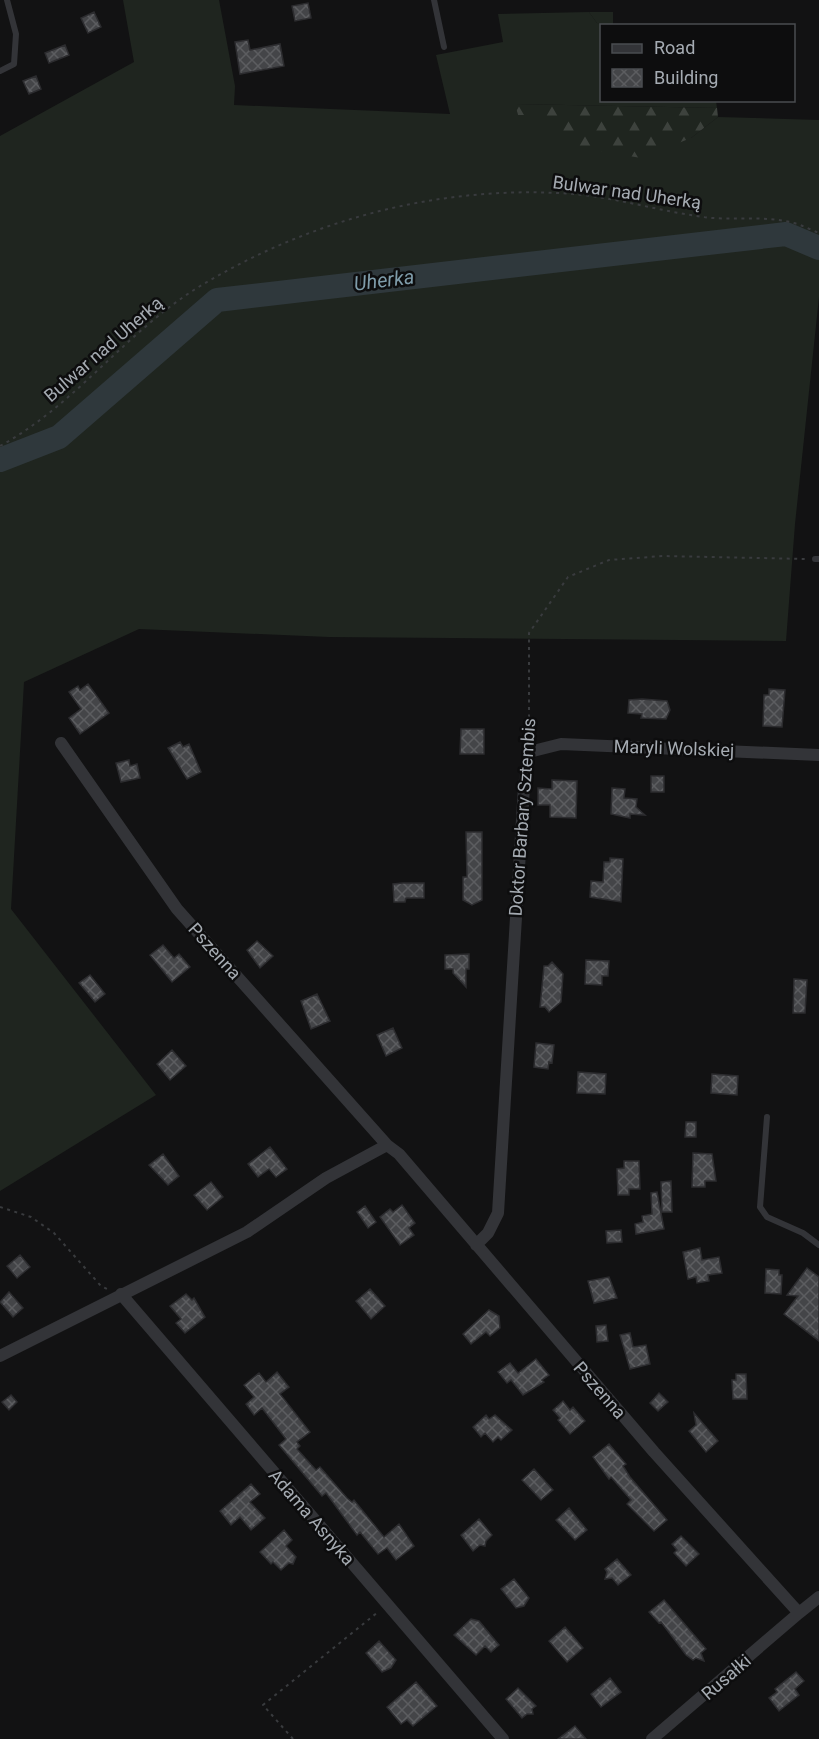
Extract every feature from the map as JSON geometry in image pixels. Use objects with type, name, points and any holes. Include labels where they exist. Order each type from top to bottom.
[{"type":"street","name":"Pszenna","points":[[61,743],[177,909],[387,1145],[399,1154],[654,1452],[799,1613]]},
{"type":"street","name":"Maryli Wolskiej","points":[[529,752],[561,744],[819,755]]},
{"type":"street","name":"Doktor Barbary Sztembis","points":[[476,1245],[488,1233],[498,1213],[522,809],[529,752]]},
{"type":"street","points":[[0,1356],[247,1232],[326,1178],[387,1145]]},
{"type":"street","name":"Adama Asnyka","points":[[121,1294],[503,1739]]},
{"type":"street","points":[[799,1613],[819,1597]]},
{"type":"street","name":"Rusałki","points":[[652,1739],[799,1613]]},
{"type":"lane","points":[[0,71],[14,64],[16,34],[8,0]]},
{"type":"lane","points":[[434,0],[444,47]]},
{"type":"lane","points":[[767,1117],[760,1207],[767,1217],[803,1233],[819,1245]]},
{"type":"path","name":"Bulwar nad Uherką","points":[[0,446],[44,420],[148,323],[196,289],[273,248],[334,223],[384,209],[483,193],[575,194],[705,218],[792,222],[819,233]]},
{"type":"path","name":"Doktor Barbary Sztembis","points":[[529,752],[529,633],[568,577],[609,560],[652,556],[817,559]]},
{"type":"path","points":[[0,1207],[31,1217],[54,1233],[101,1286],[121,1294]]},
{"type":"path","points":[[293,1739],[263,1705],[388,1605]]},
{"type":"green space","points":[[123,0],[219,0],[235,86],[234,105],[450,114],[436,55],[503,42],[498,14],[589,12],[597,23],[605,24],[600,24],[600,102],[716,102],[717,108],[516,104],[518,115],[544,115],[691,138],[718,117],[819,120],[819,297],[795,524],[786,641],[329,637],[139,629],[24,682],[11,909],[156,1095],[0,1191],[0,136],[134,62]]},
{"type":"green space","points":[[589,12],[613,12],[613,24],[597,23]]},
{"type":"green space","points":[[515,104],[717,108],[718,117],[691,138],[641,158],[558,144],[544,115],[518,115]]},
{"type":"building","points":[[308,3],[311,18],[295,21],[292,6]]},
{"type":"building","points":[[94,12],[101,27],[88,33],[81,18]]},
{"type":"building","points":[[248,40],[250,50],[280,44],[284,66],[240,74],[235,42]]},
{"type":"building","points":[[65,45],[69,55],[49,63],[45,53]]},
{"type":"building","points":[[36,76],[41,89],[29,94],[23,81]]},
{"type":"building","points":[[88,684],[109,713],[80,734],[69,718],[81,709],[69,692],[78,686],[80,690]]},
{"type":"building","points":[[769,689],[785,690],[782,727],[763,726],[764,695],[769,695]]},
{"type":"building","points":[[629,700],[667,701],[670,710],[666,719],[641,718],[642,714],[628,713]]},
{"type":"building","points":[[461,729],[484,729],[484,754],[460,754]]},
{"type":"building","points":[[180,742],[183,747],[189,744],[201,772],[187,779],[168,748]]},
{"type":"building","points":[[129,760],[130,766],[137,764],[140,778],[121,782],[116,763]]},
{"type":"building","points":[[651,776],[664,776],[664,792],[651,792]]},
{"type":"building","points":[[552,780],[577,781],[576,818],[550,817],[550,805],[538,805],[538,788],[552,789]]},
{"type":"building","points":[[612,788],[625,789],[624,798],[637,799],[636,807],[645,815],[630,814],[630,818],[611,814]]},
{"type":"building","points":[[466,832],[482,832],[482,900],[472,905],[463,900],[463,877],[467,877]]},
{"type":"building","points":[[610,858],[623,859],[621,902],[590,897],[591,881],[603,882],[604,862],[610,862]]},
{"type":"building","points":[[424,883],[424,898],[406,898],[405,902],[394,902],[393,884]]},
{"type":"building","points":[[257,941],[273,956],[260,968],[247,950]]},
{"type":"building","points":[[163,945],[174,958],[179,954],[190,967],[172,982],[150,955]]},
{"type":"building","points":[[469,954],[466,987],[453,973],[453,969],[445,969],[445,955]]},
{"type":"building","points":[[586,960],[609,961],[608,976],[602,976],[602,985],[585,984]]},
{"type":"building","points":[[552,962],[563,974],[561,1002],[549,1012],[545,1007],[540,1007],[544,966]]},
{"type":"building","points":[[90,975],[105,994],[95,1002],[79,983]]},
{"type":"building","points":[[794,979],[807,980],[805,1013],[793,1013]]},
{"type":"building","points":[[317,994],[330,1021],[311,1029],[301,1001]]},
{"type":"building","points":[[393,1028],[402,1048],[386,1056],[377,1035]]},
{"type":"building","points":[[536,1043],[554,1045],[552,1063],[549,1062],[548,1069],[534,1067]]},
{"type":"building","points":[[172,1050],[186,1066],[170,1080],[157,1064]]},
{"type":"building","points":[[578,1072],[606,1074],[605,1094],[577,1093]]},
{"type":"building","points":[[712,1074],[738,1076],[737,1095],[711,1093]]},
{"type":"building","points":[[686,1122],[696,1122],[696,1137],[685,1137]]},
{"type":"building","points":[[270,1147],[287,1169],[276,1177],[269,1169],[258,1177],[248,1164]]},
{"type":"building","points":[[693,1153],[712,1154],[716,1181],[705,1181],[705,1187],[692,1187]]},
{"type":"building","points":[[163,1154],[179,1176],[168,1185],[149,1165]]},
{"type":"building","points":[[624,1161],[639,1161],[640,1189],[629,1189],[629,1195],[618,1195],[617,1169],[624,1168]]},
{"type":"building","points":[[671,1181],[672,1212],[662,1212],[661,1182]]},
{"type":"building","points":[[211,1182],[223,1197],[207,1210],[194,1195]]},
{"type":"building","points":[[657,1192],[664,1229],[636,1234],[635,1224],[643,1222],[642,1216],[652,1214],[651,1193]]},
{"type":"building","points":[[402,1205],[415,1223],[409,1228],[414,1235],[400,1245],[380,1217],[390,1209],[393,1212]]},
{"type":"building","points":[[365,1206],[376,1222],[368,1228],[357,1212]]},
{"type":"building","points":[[621,1230],[622,1242],[607,1243],[606,1231]]},
{"type":"building","points":[[700,1248],[702,1260],[719,1257],[722,1273],[708,1275],[709,1281],[697,1283],[696,1277],[688,1279],[683,1252]]},
{"type":"building","points":[[20,1255],[30,1267],[17,1278],[7,1266]]},
{"type":"building","points":[[807,1268],[819,1277],[819,1341],[784,1314],[798,1296],[787,1295]]},
{"type":"building","points":[[766,1269],[779,1270],[779,1275],[782,1275],[781,1294],[765,1293]]},
{"type":"building","points":[[609,1277],[617,1298],[594,1303],[588,1281]]},
{"type":"building","points":[[370,1289],[385,1306],[371,1319],[356,1301]]},
{"type":"building","points":[[9,1292],[23,1308],[13,1317],[0,1302]]},
{"type":"building","points":[[186,1294],[192,1300],[194,1298],[205,1317],[185,1333],[176,1323],[181,1319],[170,1306]]},
{"type":"building","points":[[489,1310],[499,1316],[500,1328],[490,1336],[486,1332],[471,1344],[463,1334]]},
{"type":"building","points":[[606,1325],[608,1341],[597,1342],[596,1326]]},
{"type":"building","points":[[630,1333],[633,1347],[646,1345],[650,1364],[630,1369],[620,1335]]},
{"type":"building","points":[[536,1359],[549,1375],[542,1380],[544,1382],[523,1395],[511,1380],[507,1383],[498,1372],[510,1363],[518,1373]]},
{"type":"building","points":[[277,1372],[289,1387],[280,1394],[310,1432],[297,1442],[300,1446],[297,1449],[316,1470],[320,1467],[347,1498],[352,1502],[354,1500],[384,1537],[399,1524],[414,1546],[396,1560],[387,1548],[378,1554],[360,1532],[357,1535],[326,1493],[322,1496],[279,1445],[286,1439],[262,1408],[254,1415],[246,1404],[254,1397],[244,1385],[259,1373],[266,1382]]},
{"type":"building","points":[[736,1374],[746,1374],[747,1399],[733,1399],[732,1380],[736,1380]]},
{"type":"building","points":[[659,1393],[668,1402],[658,1411],[650,1403]]},
{"type":"building","points":[[11,1395],[17,1402],[9,1410],[2,1402]]},
{"type":"building","points":[[563,1401],[570,1410],[573,1407],[585,1421],[570,1434],[553,1410]]},
{"type":"building","points":[[694,1413],[718,1441],[706,1452],[689,1431],[696,1425]]},
{"type":"building","points":[[486,1415],[489,1419],[495,1415],[512,1430],[501,1440],[498,1437],[493,1442],[485,1433],[481,1437],[473,1427]]},
{"type":"building","points":[[609,1444],[626,1464],[623,1466],[630,1477],[667,1520],[654,1531],[627,1504],[631,1500],[611,1477],[609,1479],[593,1457]]},
{"type":"building","points":[[534,1469],[553,1490],[541,1500],[522,1480]]},
{"type":"building","points":[[251,1484],[260,1494],[250,1502],[265,1518],[251,1530],[240,1517],[231,1525],[220,1511]]},
{"type":"building","points":[[569,1508],[587,1530],[575,1540],[556,1520]]},
{"type":"building","points":[[479,1519],[492,1535],[486,1541],[485,1546],[480,1545],[473,1551],[461,1535]]},
{"type":"building","points":[[284,1530],[292,1540],[286,1546],[296,1557],[293,1564],[289,1563],[281,1570],[273,1562],[271,1564],[260,1552]]},
{"type":"building","points":[[681,1536],[699,1554],[686,1566],[674,1553],[677,1550],[672,1544]]},
{"type":"building","points":[[617,1559],[631,1575],[618,1585],[612,1578],[605,1579],[607,1572],[605,1569]]},
{"type":"building","points":[[514,1579],[529,1598],[524,1606],[516,1608],[501,1589]]},
{"type":"building","points":[[664,1600],[706,1649],[701,1653],[704,1661],[696,1658],[693,1660],[686,1655],[661,1622],[659,1623],[649,1612]]},
{"type":"building","points":[[471,1619],[479,1621],[499,1645],[491,1652],[485,1646],[476,1655],[454,1635]]},
{"type":"building","points":[[565,1627],[583,1648],[567,1662],[549,1641]]},
{"type":"building","points":[[379,1641],[396,1660],[391,1668],[382,1672],[366,1653]]},
{"type":"building","points":[[796,1672],[804,1681],[795,1689],[799,1695],[779,1711],[769,1698],[777,1692],[775,1689]]},
{"type":"building","points":[[610,1678],[621,1692],[601,1707],[591,1694]]},
{"type":"building","points":[[416,1682],[437,1706],[413,1726],[407,1720],[401,1724],[387,1707]]},
{"type":"building","points":[[518,1688],[536,1706],[532,1709],[533,1714],[527,1714],[522,1718],[506,1699]]},
{"type":"building","points":[[575,1726],[586,1739],[558,1739]]},
{"type":"waterway","name":"Uherka","points":[[0,460],[59,437],[217,300],[786,234],[819,248]]}]
